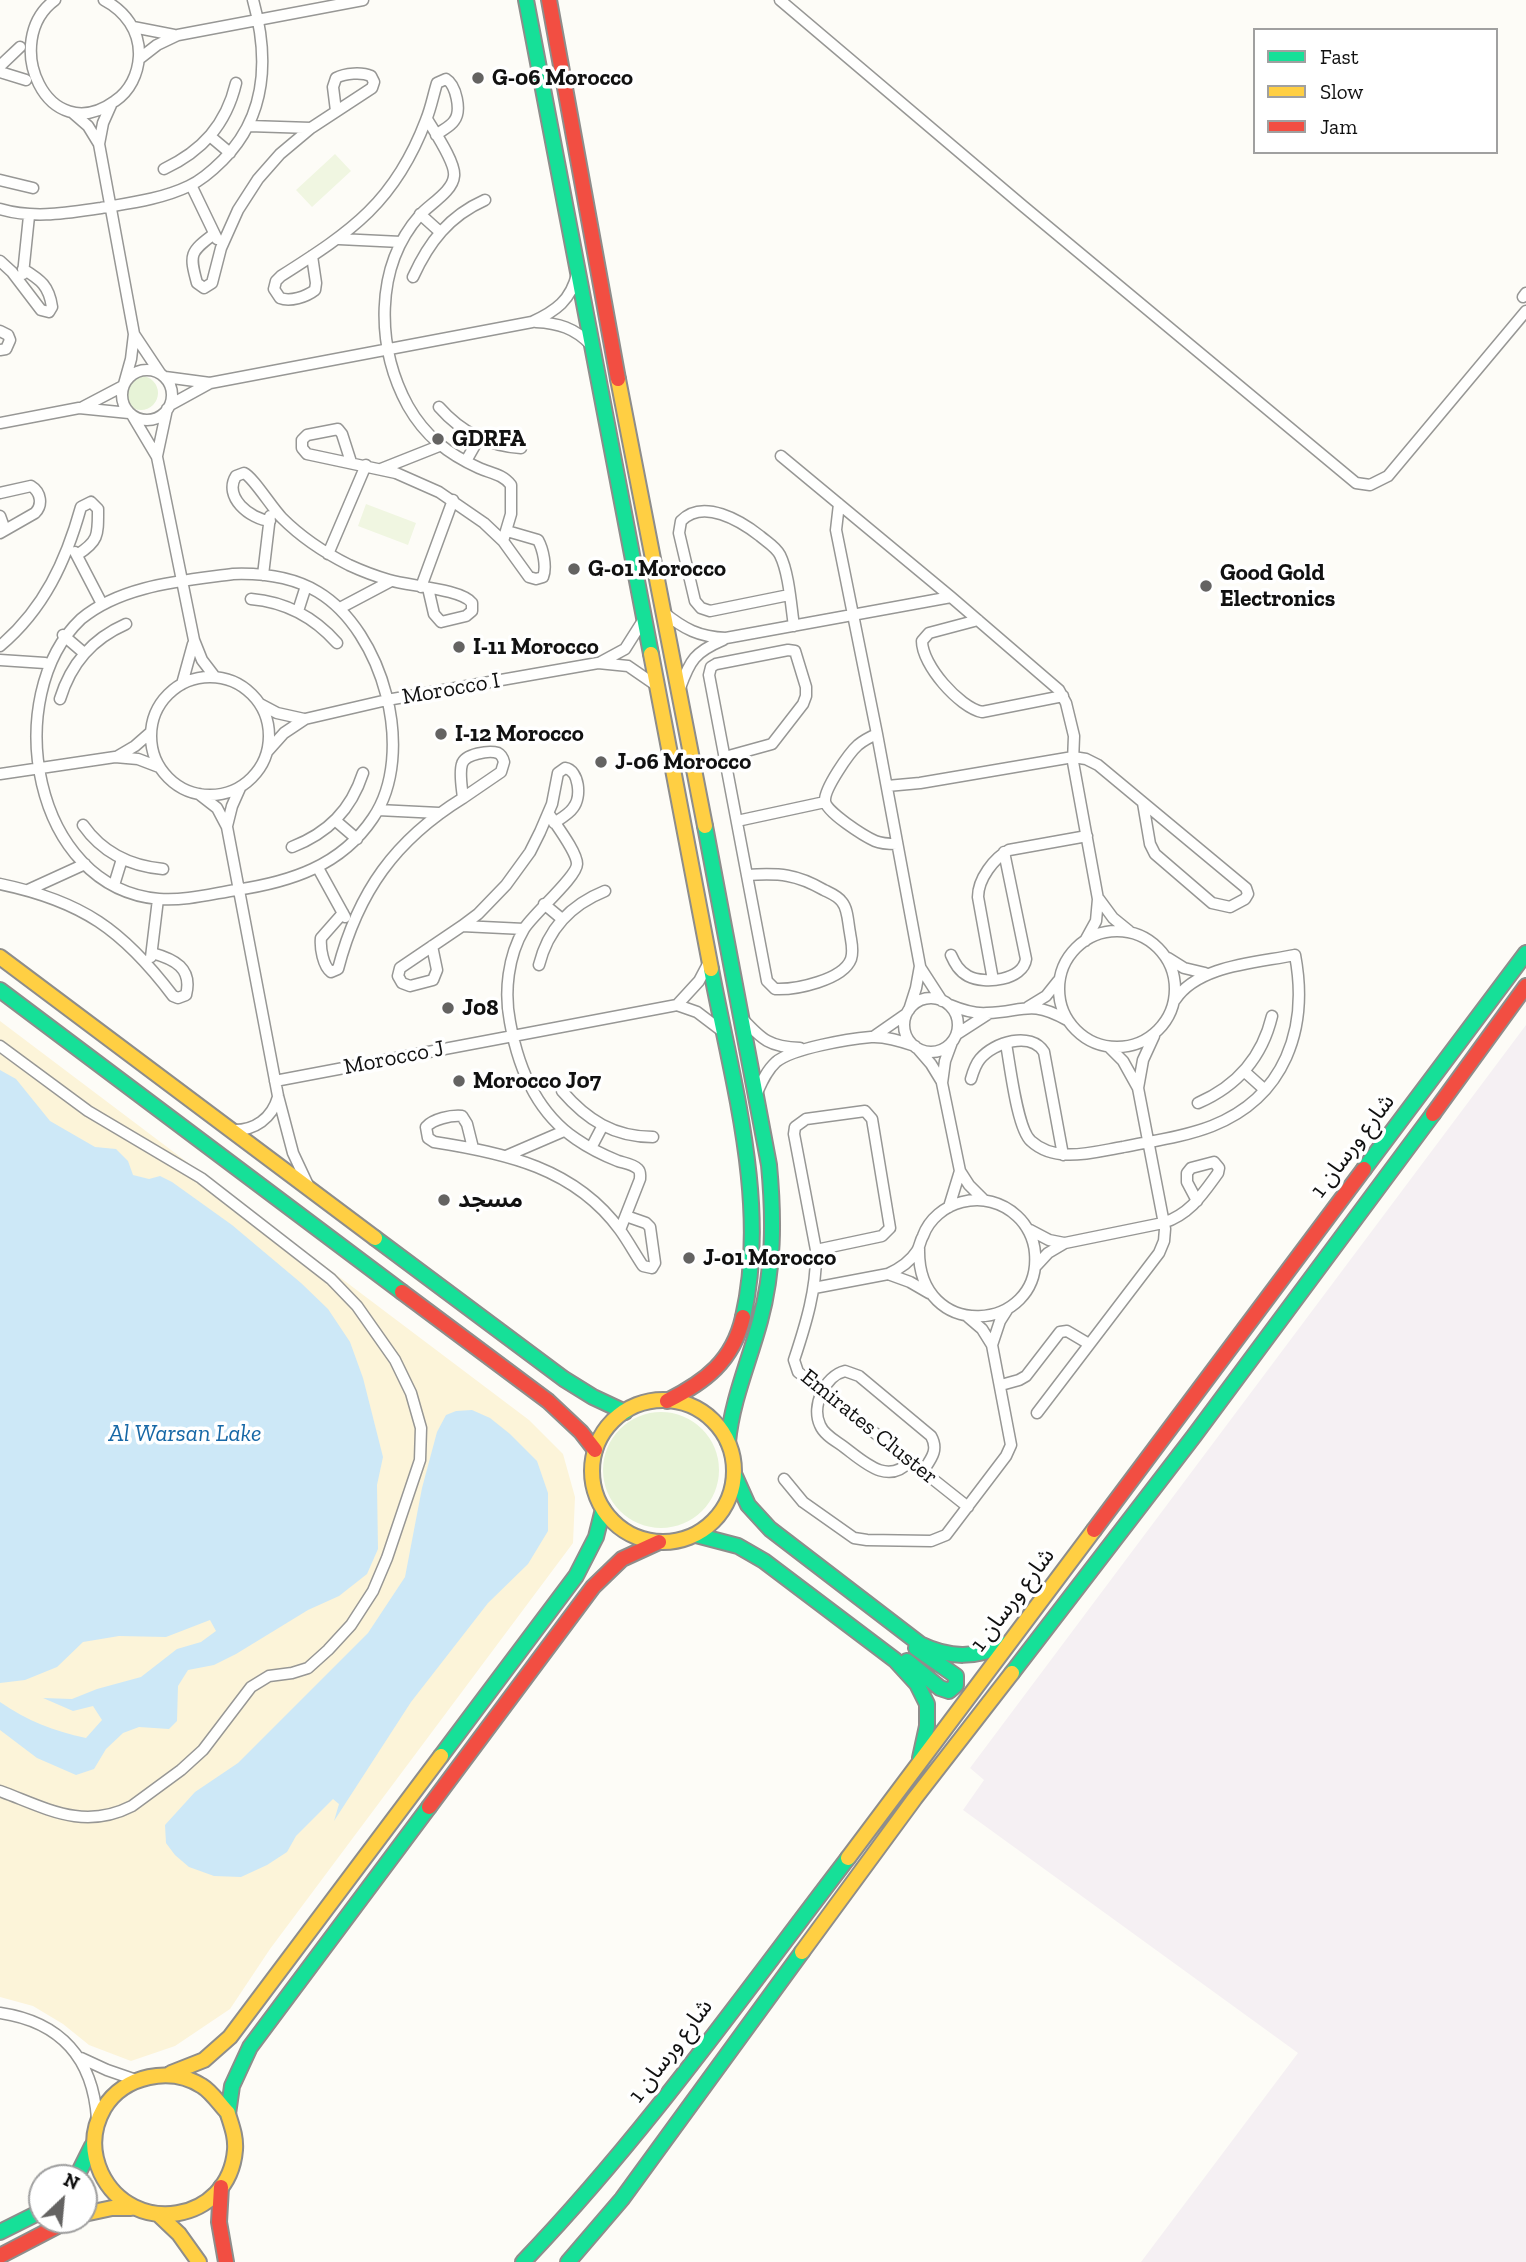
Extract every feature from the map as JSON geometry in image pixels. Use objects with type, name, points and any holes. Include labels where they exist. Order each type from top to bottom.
[{"type":"street","points":[[55,0],[37,12],[29,22],[20,47],[21,64],[26,80],[42,100],[73,113],[86,113],[111,104],[119,98],[132,82],[139,59],[133,27],[124,15],[104,0]]},
{"type":"street","points":[[0,209],[29,216],[54,215],[159,197],[191,185],[212,170],[230,152],[248,126],[257,103],[263,68],[253,0]]},
{"type":"street","points":[[139,59],[178,35],[363,0]]},
{"type":"street","points":[[549,0],[644,520],[680,688],[769,1165],[773,1242],[764,1305],[732,1403],[728,1442]]},
{"type":"street","points":[[780,0],[1356,482],[1370,485],[1388,476],[1526,311]]},
{"type":"street","points":[[526,2],[743,1136],[751,1191],[753,1245],[750,1278],[737,1334],[726,1356],[711,1376],[667,1401]]},
{"type":"street","points":[[133,27],[178,35]]},
{"type":"street","points":[[0,66],[20,47]]},
{"type":"street","points":[[0,72],[26,80]]},
{"type":"street","points":[[214,234],[192,254],[197,283],[201,288],[207,288],[212,283],[221,248],[237,210],[258,179],[311,128],[372,88],[374,82],[371,76],[345,75],[337,78],[333,87],[336,111]]},
{"type":"street","points":[[312,256],[315,290],[309,295],[291,299],[280,298],[274,289],[278,278],[312,256],[339,239],[367,215],[391,187],[405,167],[427,119],[437,83],[443,79],[449,81],[458,106],[457,116],[452,124],[436,135]]},
{"type":"street","points":[[164,169],[189,156],[211,137],[224,117],[236,83]]},
{"type":"street","points":[[111,104],[103,123],[99,144],[134,334],[122,397],[157,457],[194,640],[202,660],[215,677]]},
{"type":"street","points":[[73,113],[88,127],[99,144]]},
{"type":"street","points":[[427,119],[454,168],[454,178],[450,187],[421,214],[401,242],[387,287],[385,318],[389,349],[402,394],[418,422],[439,446],[501,476],[511,485],[511,514],[503,541]]},
{"type":"street","points":[[248,126],[311,128]]},
{"type":"street","points":[[552,130],[563,153],[569,182],[578,185],[583,180]]},
{"type":"street","points":[[211,137],[230,152]]},
{"type":"street","points":[[0,180],[33,188]]},
{"type":"street","points":[[191,185],[221,248]]},
{"type":"street","points":[[413,277],[426,250],[440,232],[465,210],[485,200]]},
{"type":"street","points":[[421,214],[440,232]]},
{"type":"street","points":[[22,284],[29,216]]},
{"type":"street","points":[[339,239],[401,242]]},
{"type":"street","points":[[0,261],[43,312],[51,310],[52,304],[45,284],[23,269]]},
{"type":"street","points":[[532,322],[562,304],[572,290],[578,273]]},
{"type":"street","points":[[79,408],[153,419],[168,407],[210,383],[532,322],[565,327],[580,335],[592,347]]},
{"type":"street","points":[[0,331],[8,335],[10,340],[9,346],[0,350]]},
{"type":"street","points":[[134,334],[171,390],[157,457]]},
{"type":"street","points":[[0,423],[79,408],[123,385],[130,376],[139,371],[150,370],[162,375],[210,383]]},
{"type":"street","points":[[439,407],[461,428],[479,438],[499,445],[522,448]]},
{"type":"street","points":[[351,462],[342,433],[338,429],[332,428],[307,435],[302,440],[302,448],[307,454],[381,469],[418,481],[453,500],[474,514],[503,541],[529,577],[543,577],[545,571],[538,540],[507,531]]},
{"type":"street","points":[[466,461],[479,438]]},
{"type":"street","points":[[381,469],[439,446]]},
{"type":"street","points":[[781,456],[1059,690],[1063,696],[1074,741],[1073,757],[1098,899],[1097,921],[1085,941],[1068,957],[1060,979],[1046,996],[1027,1007],[988,1014],[928,999],[914,1004],[908,1012],[872,1037]]},
{"type":"street","points":[[328,554],[366,466]]},
{"type":"street","points":[[270,521],[256,518],[239,504],[233,486],[234,479],[240,474],[250,476],[272,507],[298,532],[328,554],[357,569],[391,581],[424,587],[467,597],[472,603],[472,611],[466,616],[441,622],[434,614],[424,587],[453,500]]},
{"type":"street","points":[[619,482],[622,479],[629,481],[636,509],[644,520]]},
{"type":"street","points":[[0,493],[31,486],[37,491],[40,502],[37,511],[3,531],[0,516]]},
{"type":"street","points":[[0,646],[36,609],[55,579],[71,543],[81,507],[87,502],[94,503],[98,509],[97,536],[93,544],[77,555]]},
{"type":"street","points":[[839,503],[836,530],[920,966],[904,1027],[909,1041],[931,1064],[942,1083],[960,1171],[984,1200]]},
{"type":"street","points":[[263,575],[272,507]]},
{"type":"street","points":[[789,595],[710,611],[701,608],[695,601],[679,533],[681,521],[692,514],[726,515],[747,526],[779,554],[789,595],[794,626]]},
{"type":"street","points":[[71,543],[102,604]]},
{"type":"street","points":[[233,574],[263,575],[306,586],[340,608],[364,638],[379,670],[387,700],[392,751],[388,780],[378,810],[356,839],[338,855],[318,868],[272,884],[190,897],[158,899],[114,885],[72,851],[44,804],[33,767],[30,736],[36,687],[45,663],[63,635],[81,618],[102,604],[128,594],[182,581],[233,574]]},
{"type":"street","points":[[340,608],[391,581]]},
{"type":"street","points":[[298,611],[306,586]]},
{"type":"street","points":[[663,612],[692,633],[708,638],[726,638],[951,597]]},
{"type":"street","points":[[251,599],[298,611],[319,625],[337,643]]},
{"type":"street","name":"Morocco I","points":[[598,663],[625,649],[644,619]]},
{"type":"street","points":[[978,620],[929,633],[922,641],[931,668],[956,696],[974,710],[982,712],[1063,696]]},
{"type":"street","points":[[60,699],[69,674],[84,653],[103,636],[126,624]]},
{"type":"street","points":[[63,635],[84,653]]},
{"type":"street","points":[[680,688],[694,657],[706,647],[726,638]]},
{"type":"street","points":[[182,684],[194,640]]},
{"type":"street","points":[[725,757],[772,744],[803,704],[806,687],[794,651],[716,664],[710,669],[725,757],[747,875],[769,984],[775,989],[790,988],[837,976],[844,971],[851,959],[853,948],[845,906],[839,898],[795,877],[777,873],[747,875]]},
{"type":"street","points":[[0,660],[45,663]]},
{"type":"street","name":"Morocco I","points":[[267,752],[284,733],[305,719],[387,700],[598,663],[628,666],[657,686]]},
{"type":"street","points":[[227,827],[232,806],[241,787],[258,772],[267,752],[268,722],[260,704],[239,684],[215,677],[198,678],[182,684],[164,699],[157,709],[151,732],[153,750],[160,767],[177,785],[200,794],[216,795],[241,787]]},
{"type":"street","name":"Morocco I","points":[[260,704],[286,716],[305,719]]},
{"type":"street","points":[[116,757],[151,732]]},
{"type":"street","points":[[877,734],[865,739],[855,748],[826,792],[825,802],[832,813],[868,837],[882,843],[897,844]]},
{"type":"street","points":[[343,914],[321,938],[327,969],[331,972],[338,969],[351,927],[370,888],[390,859],[439,813],[463,798],[501,772],[505,762],[501,756],[495,752],[471,755],[465,759],[462,767],[463,798]]},
{"type":"street","points":[[0,774],[33,767],[116,757],[138,759],[160,767]]},
{"type":"street","points":[[887,786],[920,783],[1073,757],[1086,759],[1098,765],[1246,888],[1248,894],[1245,899],[1230,907],[1212,903],[1155,855],[1150,845],[1143,803]]},
{"type":"street","points":[[432,946],[437,970],[433,980],[410,986],[402,984],[398,976],[400,968],[432,946],[462,926],[493,900],[519,869],[551,818],[558,773],[561,769],[569,768],[573,770],[576,778],[577,801],[572,810],[551,818]]},
{"type":"street","points":[[292,847],[319,835],[336,821],[351,801],[363,773]]},
{"type":"street","points":[[200,794],[216,808],[227,827],[278,1096],[293,1153],[312,1191]]},
{"type":"street","points":[[737,821],[825,802]]},
{"type":"street","points":[[378,810],[439,813]]},
{"type":"street","points":[[551,818],[576,858],[577,868],[573,876],[544,904],[524,929],[514,954],[508,981],[508,1008],[522,1068],[544,1109],[564,1131],[591,1148],[635,1167],[640,1172],[640,1179],[620,1230]]},
{"type":"street","points":[[336,821],[356,839]]},
{"type":"street","points":[[83,825],[103,847],[122,859],[163,869]]},
{"type":"street","points":[[993,979],[978,892],[982,879],[1004,852],[1013,848],[1087,836]]},
{"type":"street","points":[[951,954],[954,963],[967,975],[984,981],[1017,974],[1023,970],[1026,962],[1004,852]]},
{"type":"street","points":[[114,885],[122,859]]},
{"type":"street","points":[[28,890],[85,864]]},
{"type":"street","points":[[318,868],[351,927]]},
{"type":"street","points":[[0,884],[51,896],[93,917],[122,938],[150,966],[173,996],[178,998],[186,995],[188,989],[182,967],[174,960],[152,953]]},
{"type":"street","points":[[539,965],[545,946],[562,919],[586,900],[605,891]]},
{"type":"street","points":[[150,966],[158,899]]},
{"type":"street","points":[[1098,899],[1113,918],[1132,933],[1145,938],[1166,957],[1184,968],[1205,974]]},
{"type":"street","points":[[544,904],[562,919]]},
{"type":"street","points":[[462,926],[524,929]]},
{"type":"street","points":[[1085,941],[1108,932],[1132,933]]},
{"type":"street","name":"شارع ورسان 1","points":[[523,2262],[542,2244],[654,2112],[918,1765],[1526,953]]},
{"type":"street","points":[[1006,1044],[1024,1133],[1035,1144],[1063,1156],[1148,1142],[1221,1122],[1244,1108],[1265,1090],[1285,1062],[1297,1030],[1300,998],[1295,956],[1205,974],[1185,987],[1175,1000]]},
{"type":"street","points":[[0,957],[564,1379],[625,1412]]},
{"type":"street","points":[[1138,1088],[1143,1060],[1155,1034],[1171,1013],[1175,1000],[1172,970],[1166,957]]},
{"type":"street","points":[[709,962],[699,981],[677,1005],[697,1012],[722,1031]]},
{"type":"street","points":[[920,966],[957,1018],[955,1038],[945,1061],[942,1083]]},
{"type":"street","points":[[1037,1413],[1159,1253],[1164,1241],[1138,1088],[1123,1061],[1109,1047],[1085,1038],[1068,1020],[1060,1000],[1060,979]]},
{"type":"street","name":"شارع ورسان 1","points":[[568,2262],[622,2199],[915,1798],[1342,1239],[1526,986]]},
{"type":"street","points":[[0,990],[548,1401],[573,1424],[595,1450]]},
{"type":"street","name":"Morocco J","points":[[275,1081],[677,1005]]},
{"type":"street","points":[[1027,1007],[1048,1011],[1068,1020]]},
{"type":"street","points":[[742,1018],[758,1036],[770,1044],[785,1047],[808,1048],[872,1037],[891,1039],[936,1052],[988,1014]]},
{"type":"street","points":[[1199,1103],[1223,1090],[1245,1072],[1261,1047],[1272,1016]]},
{"type":"street","points":[[1109,1047],[1133,1045],[1155,1034]]},
{"type":"street","points":[[971,1079],[979,1060],[996,1047],[1031,1041],[1039,1045],[1044,1052],[1063,1156]]},
{"type":"street","points":[[0,1046],[88,1111],[201,1178],[331,1279],[365,1315],[395,1360],[417,1410],[422,1439],[417,1469],[373,1591],[351,1625],[314,1663],[300,1671],[276,1674],[257,1682],[236,1705],[214,1737],[192,1760],[132,1807],[120,1812],[96,1818],[71,1817],[0,1791]]},
{"type":"street","points":[[756,1096],[767,1073],[776,1062],[808,1048]]},
{"type":"street","points":[[1245,1072],[1265,1090]]},
{"type":"street","points":[[562,1091],[584,1114],[602,1127],[623,1134],[653,1137]]},
{"type":"street","points":[[230,1130],[246,1129],[261,1123],[272,1111],[278,1096]]},
{"type":"street","points":[[816,1250],[882,1236],[890,1228],[872,1119],[865,1111],[806,1119],[795,1127],[794,1134],[816,1250],[814,1288],[888,1274],[902,1266],[919,1249],[929,1224],[949,1207],[960,1202],[984,1200],[1003,1206],[1027,1228],[1049,1240],[1065,1243]]},
{"type":"street","points":[[473,1148],[467,1124],[462,1116],[456,1115],[431,1122],[426,1128],[426,1135],[431,1140],[506,1156],[539,1167],[570,1183],[592,1200],[620,1230],[643,1266],[654,1266],[650,1227],[625,1216]]},
{"type":"street","points":[[591,1148],[602,1127]]},
{"type":"street","points":[[506,1156],[564,1131]]},
{"type":"street","points":[[949,1207],[960,1171]]},
{"type":"street","points":[[992,1345],[1000,1321],[1026,1291],[1035,1268],[1048,1253],[1065,1243],[1163,1223],[1179,1217],[1198,1201]]},
{"type":"street","points":[[1027,1228],[1035,1248],[1035,1268]]},
{"type":"street","points":[[919,1249],[920,1272],[930,1293],[940,1304],[967,1316],[989,1316],[1009,1308]]},
{"type":"street","points":[[888,1274],[930,1293]]},
{"type":"street","name":"Emirates Cluster","points":[[814,1288],[794,1363],[797,1372],[968,1507]]},
{"type":"street","points":[[784,1479],[796,1495],[811,1508],[847,1535],[860,1540],[936,1541],[946,1535],[1006,1456],[1011,1445],[992,1345],[982,1329],[967,1316]]},
{"type":"street","points":[[1001,1385],[1026,1376],[1060,1332],[1068,1331],[1089,1344]]},
{"type":"street","points":[[910,1461],[893,1472],[877,1471],[825,1432],[820,1426],[818,1413],[822,1391],[832,1377],[840,1372],[859,1376],[933,1439],[934,1451],[923,1471]]},
{"type":"street","points":[[659,1542],[640,1538],[623,1530],[603,1509],[593,1480],[595,1450],[610,1425],[625,1412],[641,1404],[678,1402],[699,1410],[716,1423],[728,1442],[735,1475],[748,1505],[770,1529],[904,1631],[929,1648],[958,1657],[979,1655],[1010,1642]]},
{"type":"street","points":[[228,2113],[234,2078],[250,2047],[593,1587],[622,1559],[659,1542],[696,1535],[709,1526],[720,1515],[728,1501],[735,1475]]},
{"type":"street","points":[[169,2074],[203,2061],[230,2037],[576,1576],[593,1544],[603,1509]]},
{"type":"street","points":[[696,1535],[724,1541],[751,1553],[904,1669],[924,1694],[929,1720],[918,1765]]},
{"type":"street","points":[[866,1638],[905,1659],[940,1688],[949,1691],[953,1689],[956,1676],[922,1654],[904,1631]]},
{"type":"street","points":[[0,2013],[41,2026],[62,2040],[80,2057],[136,2080]]},
{"type":"street","points":[[80,2057],[91,2081],[97,2119],[94,2158],[104,2182],[122,2202],[159,2215],[177,2214],[194,2209],[209,2200],[221,2188]]},
{"type":"street","points":[[97,2119],[117,2092],[136,2080],[158,2074],[181,2076],[213,2093],[228,2113],[235,2143],[234,2159],[221,2188],[219,2222],[226,2262]]},
{"type":"street","points":[[83,2164],[93,2145]]},
{"type":"street","points":[[98,2211],[133,2208]]},
{"type":"street","points":[[159,2215],[179,2234],[199,2262]]},
{"type":"street","points":[[0,2232],[28,2218]]},
{"type":"street","points":[[0,2256],[42,2234]]},
{"type":"street","points":[[534,2262],[542,2244]]},
{"type":"shaded area","points":[[1526,1025],[1526,2262],[1141,2262],[1298,2053],[963,1810],[984,1780],[970,1768]]},
{"type":"green space","points":[[335,154],[351,171],[312,207],[296,190]]},
{"type":"green space","points":[[141,376],[153,381],[158,393],[153,405],[141,410],[129,405],[124,393],[129,381]]},
{"type":"green space","points":[[366,504],[416,523],[408,545],[358,526]]},
{"type":"green space","points":[[661,1412],[683,1416],[702,1429],[715,1448],[719,1470],[715,1492],[702,1511],[683,1524],[661,1528],[639,1524],[620,1511],[607,1492],[603,1470],[607,1448],[620,1429],[639,1416]]},
{"type":"sand","points":[[0,1021],[529,1420],[563,1454],[575,1497],[573,1543],[270,1949],[230,2009],[175,2046],[131,2061],[89,2045],[63,2024],[33,2006],[0,1997]]},
{"type":"water","name":"Al Warsan Lake","points":[[0,1070],[16,1079],[50,1121],[95,1147],[116,1149],[128,1161],[133,1175],[149,1179],[160,1176],[172,1182],[232,1225],[328,1309],[350,1342],[363,1378],[383,1457],[377,1485],[378,1549],[367,1574],[339,1596],[308,1610],[236,1654],[214,1665],[188,1670],[178,1686],[177,1721],[169,1729],[139,1727],[123,1733],[106,1749],[94,1769],[76,1775],[37,1758],[0,1730],[0,1702],[41,1724],[86,1738],[102,1720],[93,1706],[73,1711],[43,1698],[72,1699],[141,1677],[177,1649],[201,1642],[216,1631],[210,1620],[166,1637],[119,1636],[83,1642],[57,1667],[25,1680],[0,1683]]},
{"type":"water","points":[[472,1410],[490,1418],[537,1461],[548,1493],[548,1531],[528,1564],[488,1603],[411,1702],[334,1821],[339,1804],[333,1799],[296,1836],[287,1852],[241,1877],[214,1876],[189,1867],[166,1843],[165,1825],[195,1792],[238,1763],[368,1633],[405,1577],[422,1488],[437,1432],[446,1415]]},
{"type":"traffic: fast","points":[[526,0],[651,654]]},
{"type":"traffic: fast","points":[[705,826],[769,1165],[772,1205],[772,1244],[765,1302],[737,1396],[728,1442]]},
{"type":"traffic: fast","points":[[1364,1169],[1526,953]]},
{"type":"traffic: fast","points":[[711,969],[745,1143],[750,1187],[750,1274],[743,1317]]},
{"type":"traffic: fast","points":[[0,990],[402,1292]]},
{"type":"traffic: fast","points":[[1012,1673],[1194,1436],[1433,1114]]},
{"type":"traffic: fast","points":[[375,1238],[564,1379],[625,1412]]},
{"type":"traffic: fast","points":[[735,1476],[748,1505],[770,1529],[920,1644],[942,1652],[963,1655],[984,1652],[1006,1644]]},
{"type":"traffic: fast","points":[[441,1756],[576,1576],[596,1537],[603,1509]]},
{"type":"traffic: fast","points":[[696,1535],[738,1546],[764,1561],[895,1660],[917,1684],[927,1704],[927,1726],[920,1758]]},
{"type":"traffic: fast","points":[[907,1661],[940,1688],[949,1691],[956,1685],[956,1676],[916,1648]]},
{"type":"traffic: fast","points":[[228,2114],[232,2086],[250,2047],[429,1807]]},
{"type":"traffic: fast","points":[[523,2262],[651,2115],[848,1858]]},
{"type":"traffic: fast","points":[[568,2262],[622,2199],[802,1952]]},
{"type":"traffic: fast","points":[[83,2164],[92,2146]]},
{"type":"traffic: fast","points":[[0,2232],[28,2218]]},
{"type":"traffic: slow","points":[[618,379],[705,826]]},
{"type":"traffic: slow","points":[[651,654],[711,969]]},
{"type":"traffic: slow","points":[[0,957],[375,1238]]},
{"type":"traffic: slow","points":[[663,1400],[690,1405],[713,1421],[729,1444],[734,1471],[729,1498],[713,1521],[690,1537],[663,1542],[636,1537],[613,1521],[597,1498],[592,1471],[597,1444],[613,1421],[636,1405],[663,1400]]},
{"type":"traffic: slow","points":[[848,1858],[1094,1530]]},
{"type":"traffic: slow","points":[[802,1952],[915,1798],[1012,1673]]},
{"type":"traffic: slow","points":[[171,2073],[204,2060],[230,2037],[441,1756]]},
{"type":"traffic: slow","points":[[228,2113],[213,2095],[190,2080],[163,2075],[136,2081],[113,2097],[100,2116],[94,2148],[101,2173],[115,2194],[134,2207],[155,2214],[177,2213],[198,2206],[216,2194],[229,2175],[235,2145],[228,2114]]},
{"type":"traffic: slow","points":[[98,2211],[131,2208]]},
{"type":"traffic: slow","points":[[159,2215],[179,2234],[199,2262]]},
{"type":"traffic: jam","points":[[549,0],[618,379]]},
{"type":"traffic: jam","points":[[1433,1114],[1526,986]]},
{"type":"traffic: jam","points":[[1094,1530],[1364,1169]]},
{"type":"traffic: jam","points":[[402,1292],[548,1401],[581,1432],[595,1450]]},
{"type":"traffic: jam","points":[[667,1401],[705,1378],[725,1358],[743,1317]]},
{"type":"traffic: jam","points":[[429,1807],[593,1587],[622,1559],[659,1542]]},
{"type":"traffic: jam","points":[[221,2187],[219,2222],[226,2262]]},
{"type":"traffic: jam","points":[[0,2256],[42,2234]]},
{"type":"place","name":"G-06 Morocco","points":[[478,78]]},
{"type":"place","name":"GDRFA","points":[[438,439]]},
{"type":"place","name":"G-01 Morocco","points":[[574,569]]},
{"type":"place","name":"Good Gold Electronics","points":[[1206,586]]},
{"type":"place","name":"I-11 Morocco","points":[[459,647]]},
{"type":"place","name":"I-12 Morocco","points":[[441,734]]},
{"type":"place","name":"J-06 Morocco","points":[[601,762]]},
{"type":"place","name":"J08","points":[[448,1008]]},
{"type":"place","name":"Morocco J07","points":[[459,1081]]},
{"type":"place","name":"مسجد","points":[[444,1200]]},
{"type":"place","name":"J-01 Morocco","points":[[689,1258]]}]
